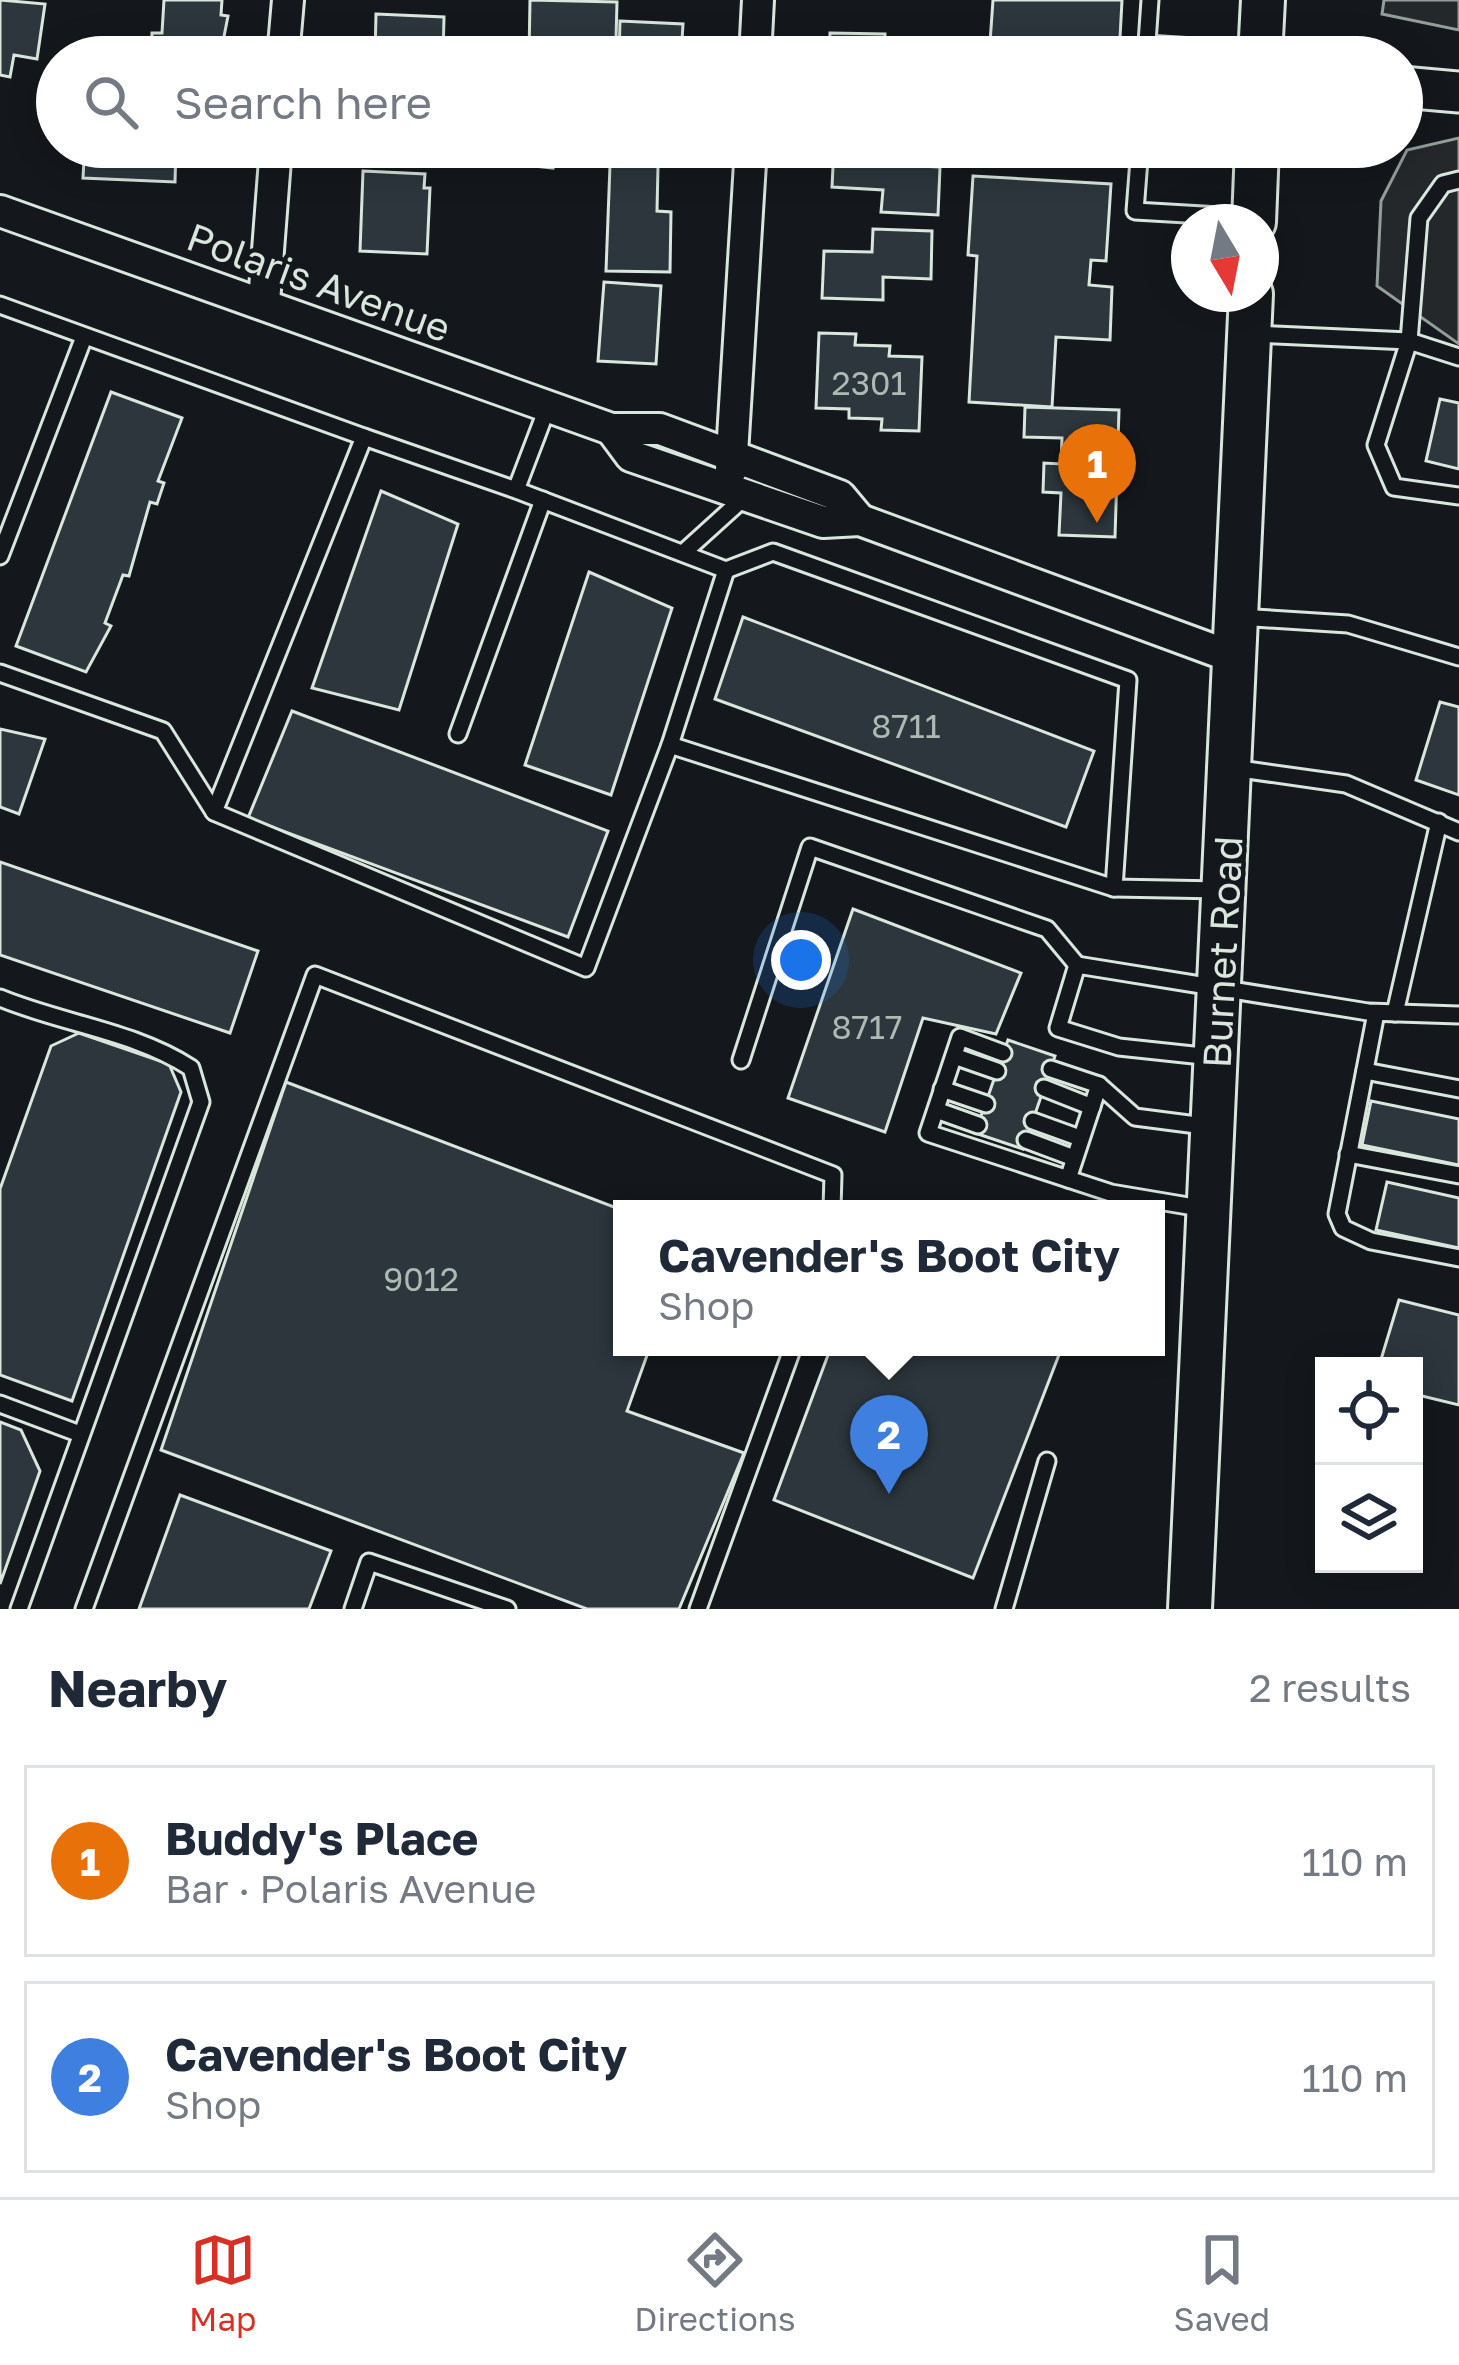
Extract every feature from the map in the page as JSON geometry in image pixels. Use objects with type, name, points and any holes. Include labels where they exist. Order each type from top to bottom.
[{"type":"main road","points":[[1262,36],[1263,0]]},
{"type":"main road","points":[[1255,204],[1256,168]]},
{"type":"main road","name":"Burnet Road","points":[[1190,1609],[1251,314]]},
{"type":"street","points":[[285,36],[288,0]]},
{"type":"street","points":[[756,36],[758,0]]},
{"type":"street","points":[[1423,89],[1459,92]]},
{"type":"street","points":[[264,302],[274,168]]},
{"type":"street","points":[[738,491],[732,455],[750,168]]},
{"type":"street","name":"Polaris Avenue","points":[[0,211],[611,429],[660,429],[840,496],[860,520]]},
{"type":"street","name":"Polaris Avenue","points":[[611,429],[631,456],[823,522],[860,520],[1238,659]]},
{"type":"lane","points":[[1147,36],[1150,0]]},
{"type":"lane","points":[[1138,168],[1135,211],[1171,214]]},
{"type":"lane","points":[[1459,180],[1444,184],[1419,218],[1408,341],[1376,445],[1394,488],[1459,496]]},
{"type":"lane","points":[[0,305],[726,570],[773,552],[1128,680],[1114,888]]},
{"type":"lane","points":[[1251,314],[1408,341],[1459,357]]},
{"type":"lane","points":[[0,556],[84,337]]},
{"type":"lane","points":[[516,490],[548,406]]},
{"type":"lane","points":[[214,812],[364,437]]},
{"type":"lane","points":[[683,553],[738,491]]},
{"type":"lane","points":[[458,734],[543,500]]},
{"type":"lane","points":[[0,673],[163,731],[214,812],[586,968],[670,746],[726,570]]},
{"type":"lane","points":[[1239,617],[1348,624],[1459,657]]},
{"type":"lane","points":[[670,746],[1114,888],[1223,890]]},
{"type":"lane","points":[[1232,768],[1346,784],[1459,832]]},
{"type":"lane","points":[[1395,1013],[1438,822]]},
{"type":"lane","points":[[741,1060],[810,847],[1047,929],[1077,965],[1376,1013],[1459,1015]]},
{"type":"lane","points":[[1077,965],[1058,1028],[1119,1047],[1217,1058]]},
{"type":"lane","points":[[84,1609],[315,975],[833,1175],[832,1200]]},
{"type":"lane","points":[[0,998],[50,1018],[160,1048],[191,1068],[201,1102],[19,1609]]},
{"type":"lane","points":[[1376,1013],[1337,1214],[1343,1228],[1371,1240],[1459,1258]]},
{"type":"lane","points":[[1003,1053],[960,1037],[928,1132],[1112,1193],[1155,1200]]},
{"type":"lane","points":[[954,1056],[997,1071]]},
{"type":"lane","points":[[1051,1069],[1099,1085],[1135,1118],[1212,1127]]},
{"type":"lane","points":[[1365,1071],[1459,1089]]},
{"type":"lane","points":[[1068,1179],[1099,1085]]},
{"type":"lane","points":[[1044,1088],[1092,1107]]},
{"type":"lane","points":[[942,1089],[986,1104]]},
{"type":"lane","points":[[936,1110],[978,1125]]},
{"type":"lane","points":[[1033,1121],[1080,1138]]},
{"type":"lane","points":[[1026,1140],[1074,1158]]},
{"type":"lane","points":[[1348,1154],[1459,1175]]},
{"type":"lane","points":[[1165,1202],[1210,1209]]},
{"type":"lane","points":[[698,1609],[790,1356]]},
{"type":"lane","points":[[0,1404],[80,1434]]},
{"type":"lane","points":[[1004,1609],[1047,1461]]},
{"type":"lane","points":[[352,1609],[369,1562],[507,1609]]},
{"type":"shaded area","points":[[1384,0],[1459,0],[1459,30],[1382,14]]},
{"type":"shaded area","points":[[1459,138],[1459,344],[1377,286],[1381,201],[1398,168],[1423,168],[1423,146]]},
{"type":"building","points":[[0,0],[45,4],[40,36],[36,36],[36,59],[14,55],[10,77],[0,75]]},
{"type":"building","points":[[164,0],[222,0],[221,15],[228,16],[224,36],[152,36],[162,33]]},
{"type":"building","points":[[530,0],[617,2],[616,36],[529,36]]},
{"type":"building","points":[[993,0],[1122,0],[1120,36],[990,36]]},
{"type":"building","points":[[376,14],[444,17],[444,36],[375,36]]},
{"type":"building","points":[[620,21],[683,24],[682,36],[620,36]]},
{"type":"building","points":[[830,33],[885,34],[885,36]]},
{"type":"building","points":[[84,168],[175,168],[175,182],[83,178]]},
{"type":"building","points":[[610,168],[658,168],[657,211],[671,212],[670,272],[606,271]]},
{"type":"building","points":[[833,168],[940,168],[938,215],[881,212],[883,190],[832,187]]},
{"type":"building","points":[[363,171],[425,174],[424,188],[430,188],[427,254],[360,251]]},
{"type":"building","points":[[973,176],[1111,184],[1106,261],[1091,260],[1089,285],[1112,287],[1110,340],[1056,337],[1052,407],[969,402],[977,256],[968,255]]},
{"type":"building","points":[[873,229],[932,231],[931,279],[883,277],[883,300],[822,298],[824,251],[872,252]]},
{"type":"building","points":[[604,282],[661,286],[656,364],[598,361]]},
{"type":"building","points":[[819,333],[856,334],[855,345],[890,346],[889,356],[922,357],[919,431],[881,430],[882,419],[849,418],[849,409],[816,408]]},
{"type":"building","points":[[111,392],[182,418],[158,481],[164,483],[157,504],[150,502],[129,576],[123,575],[105,623],[111,626],[86,672],[16,646]]},
{"type":"building","points":[[1440,399],[1459,403],[1459,469],[1426,461]]},
{"type":"building","points":[[1025,407],[1119,410],[1115,537],[1059,535],[1061,493],[1043,492],[1044,463],[1061,464],[1062,438],[1024,437]]},
{"type":"building","points":[[381,491],[458,524],[399,710],[312,688]]},
{"type":"building","points":[[589,572],[672,608],[611,795],[525,765]]},
{"type":"building","points":[[743,617],[1094,751],[1066,827],[715,699]]},
{"type":"building","points":[[1440,702],[1459,707],[1459,795],[1416,780]]},
{"type":"building","points":[[292,711],[608,831],[568,937],[248,818]]},
{"type":"building","points":[[0,729],[45,739],[19,814],[0,807]]},
{"type":"building","points":[[0,862],[258,951],[230,1033],[0,955]]},
{"type":"building","points":[[853,909],[1021,973],[996,1034],[923,1018],[885,1132],[788,1098]]},
{"type":"building","points":[[79,1033],[169,1064],[181,1092],[72,1401],[0,1375],[0,1189],[51,1046]]},
{"type":"building","points":[[1008,1040],[1055,1056],[1023,1149],[975,1133]]},
{"type":"building","points":[[286,1082],[613,1207],[613,1356],[647,1356],[627,1411],[744,1453],[679,1609],[587,1609],[161,1450]]},
{"type":"building","points":[[1371,1101],[1459,1119],[1459,1165],[1362,1145]]},
{"type":"building","points":[[1387,1182],[1459,1198],[1459,1248],[1376,1230]]},
{"type":"building","points":[[1399,1300],[1459,1315],[1459,1405],[1423,1396],[1423,1357],[1382,1357]]},
{"type":"building","points":[[828,1356],[1059,1356],[973,1578],[774,1500]]},
{"type":"building","points":[[0,1422],[21,1430],[40,1471],[0,1584]]},
{"type":"building","points":[[180,1495],[331,1551],[309,1609],[139,1609]]},
{"type":"place","name":"Buddy's Place","points":[[1097,523]]},
{"type":"place","name":"Cavender's Boot City","points":[[889,1494]]}]
